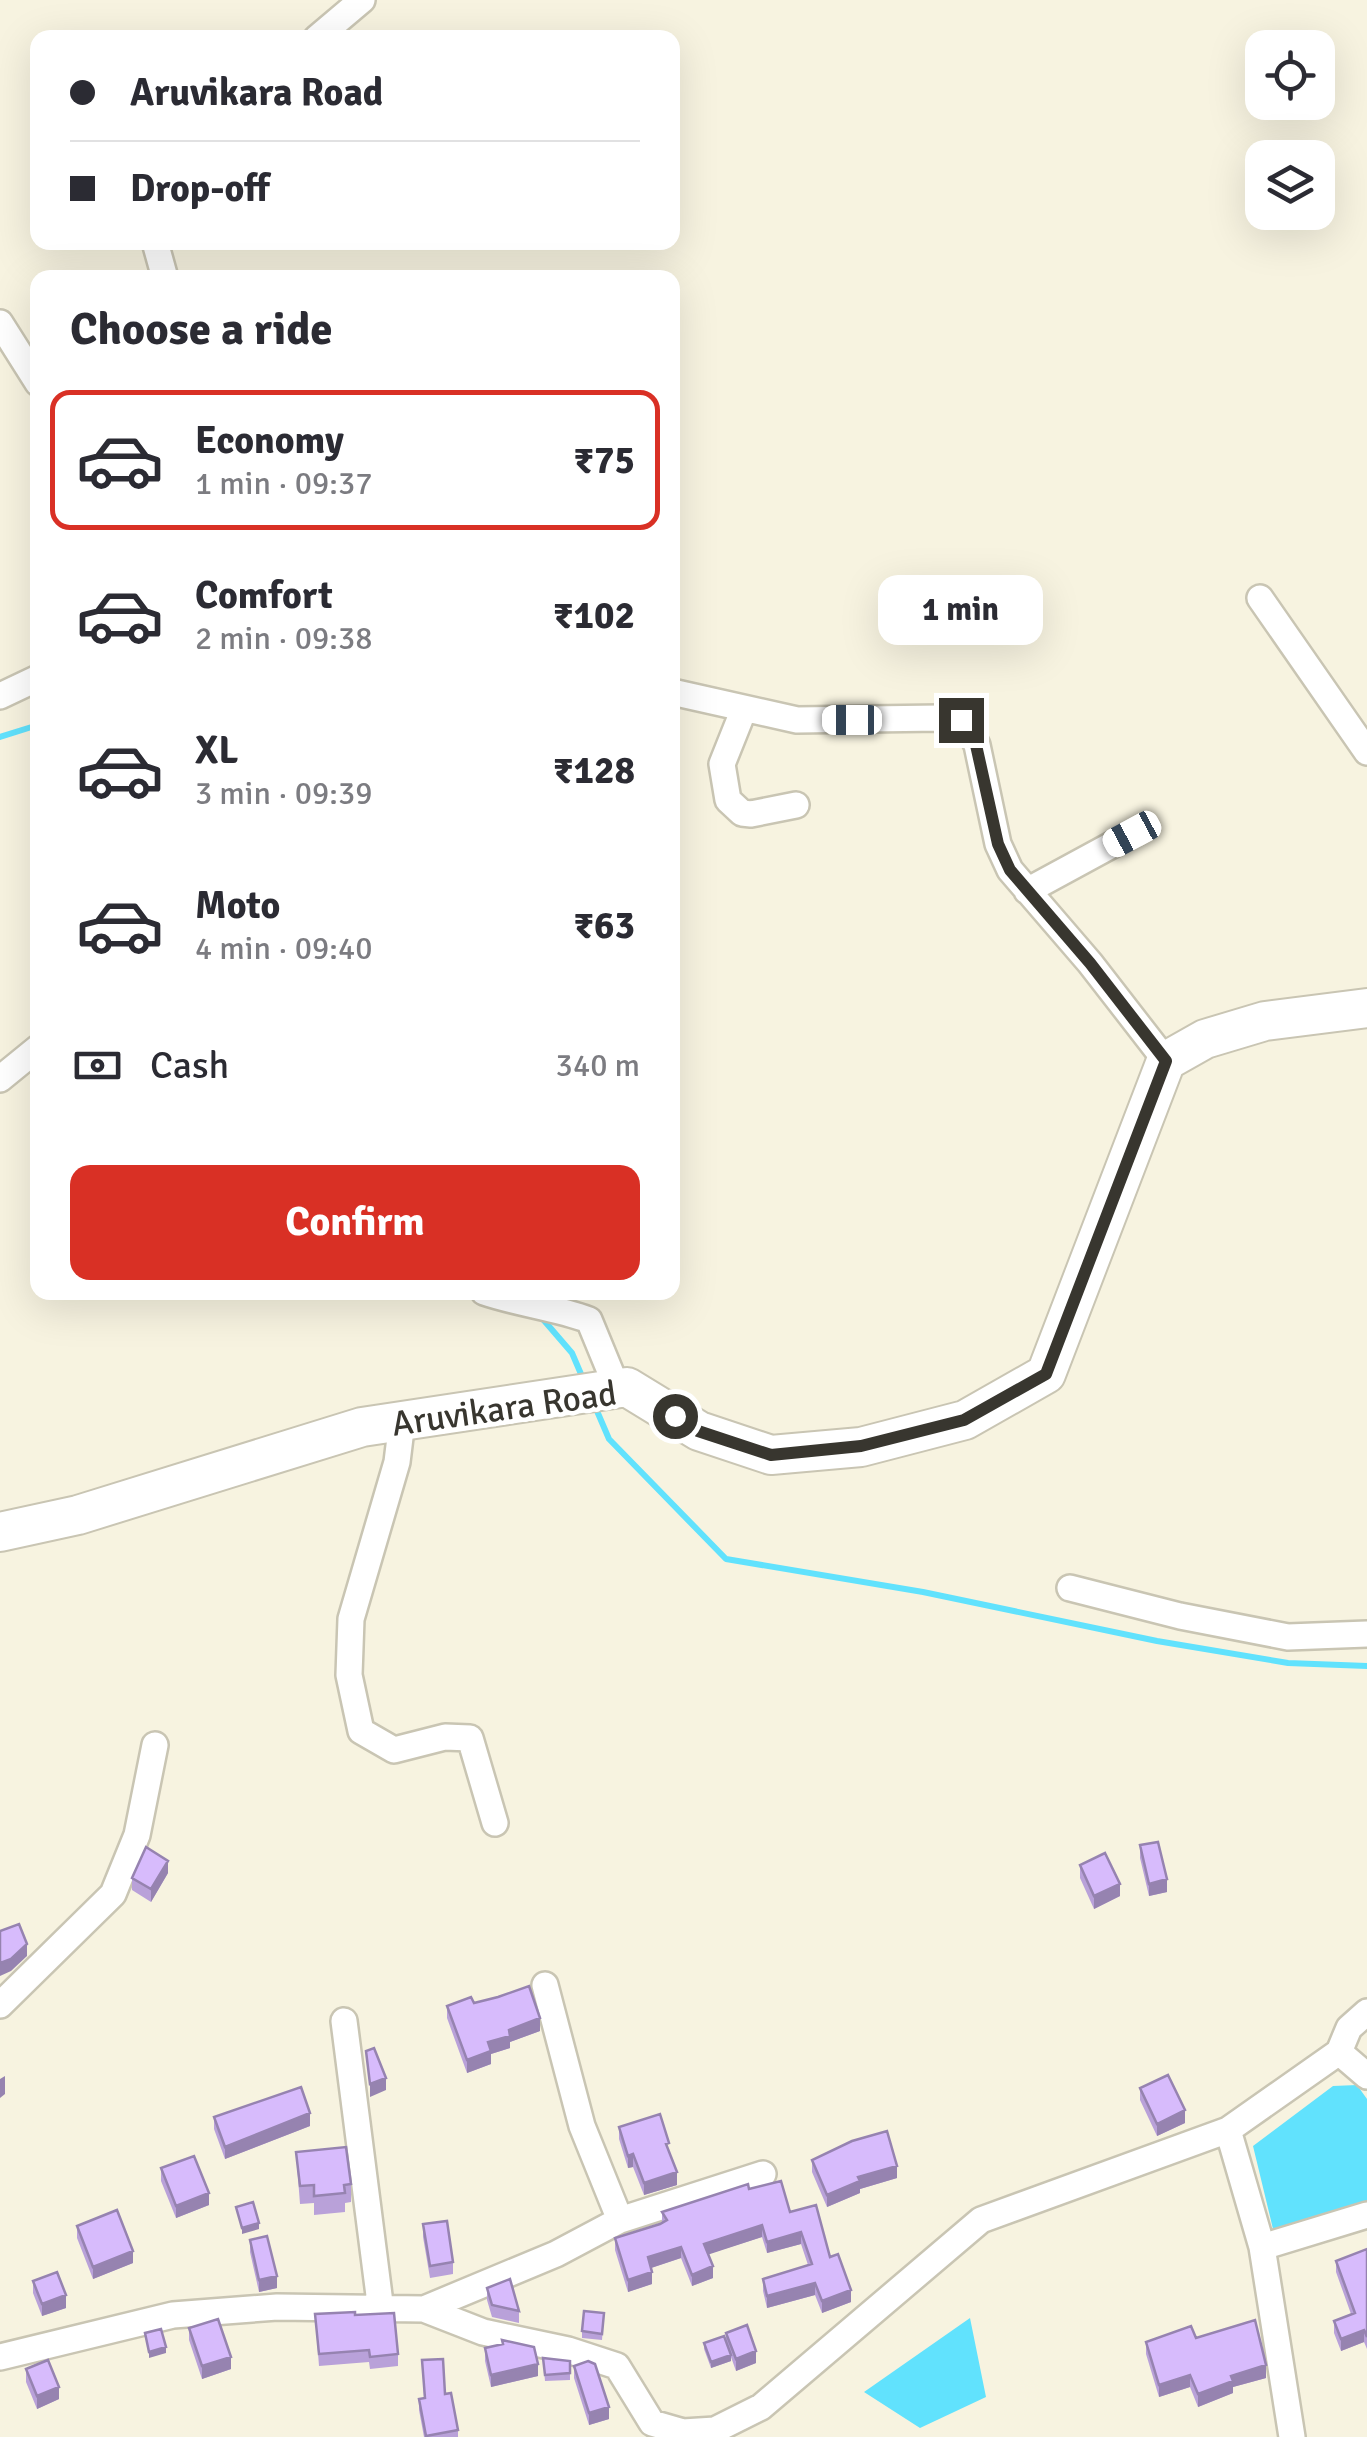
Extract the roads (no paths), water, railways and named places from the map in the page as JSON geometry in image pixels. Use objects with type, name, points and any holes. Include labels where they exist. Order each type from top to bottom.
[{"type":"main road","points":[[1166,1061],[1205,1039],[1265,1021],[1367,1008]]},
{"type":"main road","name":"Aruvikara Road","points":[[0,1532],[78,1514],[362,1427],[618,1388],[627,1387],[698,1431],[771,1455],[861,1446],[964,1420],[1046,1374],[1166,1061]]},
{"type":"street","points":[[327,30],[362,0]]},
{"type":"street","points":[[0,323],[30,370]]},
{"type":"street","points":[[1260,598],[1367,752]]},
{"type":"street","points":[[0,696],[30,682]]},
{"type":"street","points":[[680,694],[797,720],[961,720],[976,745],[998,844],[1010,870],[1090,963],[1166,1061]]},
{"type":"street","points":[[744,709],[722,764],[728,800],[742,813],[750,814],[796,805]]},
{"type":"street","points":[[1028,890],[1132,834]]},
{"type":"street","points":[[0,1079],[30,1055]]},
{"type":"street","points":[[509,1300],[553,1306],[589,1320],[618,1388]]},
{"type":"street","points":[[402,1421],[398,1462],[351,1620],[348,1675],[362,1730],[394,1750],[445,1737],[470,1738],[494,1823]]},
{"type":"street","points":[[1070,1588],[1180,1616],[1288,1637],[1367,1634]]},
{"type":"street","points":[[0,2004],[113,1894],[136,1835],[155,1745]]},
{"type":"street","points":[[545,1985],[582,2126],[620,2220]]},
{"type":"street","points":[[424,2309],[483,2332],[568,2350],[616,2366],[652,2423],[683,2432],[715,2430],[761,2407],[981,2220],[1228,2130],[1338,2052],[1349,2028],[1367,2012]]},
{"type":"street","points":[[344,2021],[381,2311]]},
{"type":"street","points":[[1338,2052],[1367,2076]]},
{"type":"street","points":[[1228,2130],[1262,2247],[1292,2437]]},
{"type":"street","points":[[0,2357],[173,2315],[277,2306],[424,2309],[556,2254],[620,2220],[763,2174]]},
{"type":"street","points":[[1262,2247],[1367,2215]]},
{"type":"water","points":[[1357,2085],[1367,2099],[1367,2205],[1273,2229],[1253,2146],[1333,2086]]},
{"type":"water","points":[[970,2318],[986,2397],[920,2428],[864,2392]]},
{"type":"waterway","points":[[0,737],[30,728]]},
{"type":"waterway","points":[[541,1317],[572,1353],[581,1374]]},
{"type":"waterway","points":[[597,1411],[609,1439],[726,1559],[923,1592],[1157,1641],[1288,1663],[1367,1666]]}]
